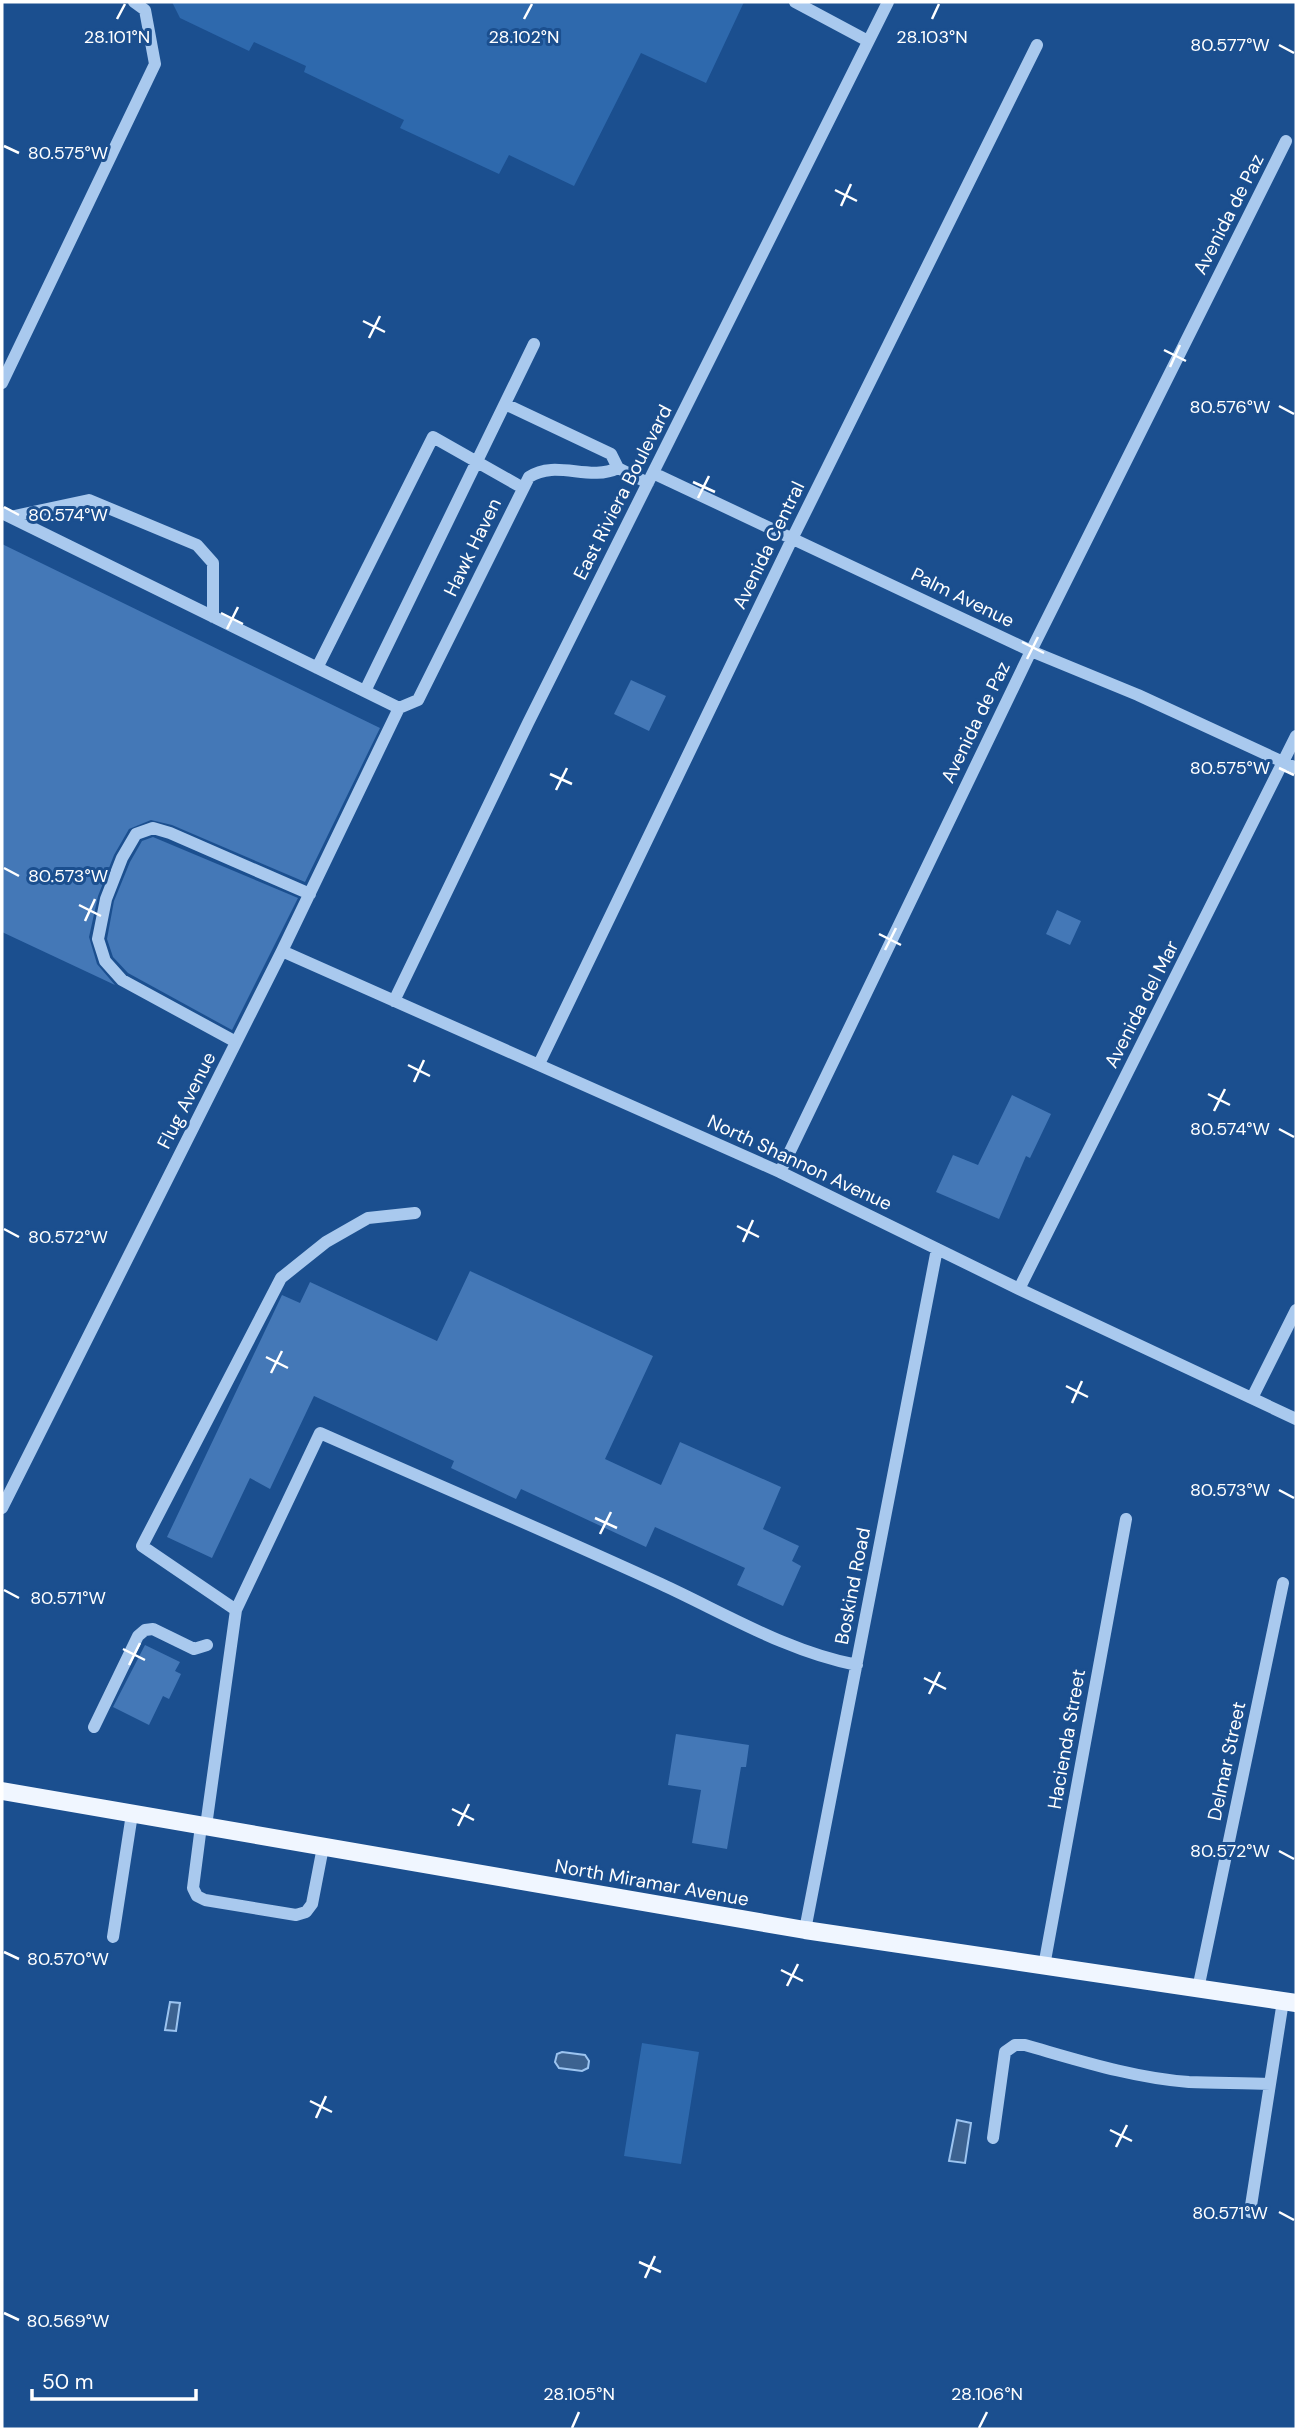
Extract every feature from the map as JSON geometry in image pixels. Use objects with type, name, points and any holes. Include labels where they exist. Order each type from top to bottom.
[{"type":"main road","name":"North Miramar Avenue","points":[[2,1791],[805,1930],[1290,2002]]},
{"type":"street","points":[[2,383],[155,64],[145,10],[134,2]]},
{"type":"street","points":[[795,2],[868,41]]},
{"type":"street","name":"East Riviera Boulevard","points":[[394,1000],[528,723],[888,2]]},
{"type":"street","name":"Avenida Central","points":[[539,1064],[793,537],[1037,45]]},
{"type":"street","name":"Avenida de Paz","points":[[780,1172],[1031,651],[1286,141]]},
{"type":"street","points":[[365,691],[534,344]]},
{"type":"street","points":[[505,404],[611,454],[618,468],[651,478]]},
{"type":"street","points":[[317,667],[433,437],[523,488]]},
{"type":"street","name":"Hawk Haven","points":[[399,708],[418,700],[529,477],[541,468],[607,473],[618,468]]},
{"type":"street","name":"Palm Avenue","points":[[651,478],[793,537],[1031,651],[1138,695],[1296,768]]},
{"type":"street","points":[[6,515],[89,500],[197,545],[213,564],[213,617]]},
{"type":"street","points":[[6,515],[399,708]]},
{"type":"street","name":"Flug Avenue","points":[[2,1508],[282,951],[399,708]]},
{"type":"street","name":"Avenida del Mar","points":[[1019,1289],[1296,736]]},
{"type":"street","points":[[236,1042],[122,980],[105,961],[98,939],[106,899],[122,858],[136,834],[153,828],[310,894]]},
{"type":"street","name":"North Shannon Avenue","points":[[282,951],[780,1172],[1019,1289],[1296,1419]]},
{"type":"street","points":[[236,1610],[142,1546],[281,1278],[326,1242],[368,1218],[415,1213]]},
{"type":"street","name":"Boskind Road","points":[[805,1930],[937,1249]]},
{"type":"street","points":[[1252,1398],[1296,1310]]},
{"type":"street","points":[[323,1847],[312,1904],[306,1912],[296,1915],[205,1900],[197,1896],[193,1888],[236,1610],[320,1433],[659,1583],[796,1647],[832,1660],[857,1665]]},
{"type":"street","name":"Hacienda Street","points":[[1044,1966],[1126,1519]]},
{"type":"street","name":"Delmar Street","points":[[1198,1989],[1283,1583]]},
{"type":"street","points":[[94,1727],[138,1636],[145,1630],[153,1629],[194,1649],[206,1645]]},
{"type":"street","points":[[113,1937],[132,1814]]},
{"type":"street","points":[[1251,2212],[1270,2084],[1290,2002]]},
{"type":"street","points":[[993,2138],[1005,2052],[1015,2045],[1025,2045],[1099,2066],[1151,2077],[1188,2082],[1270,2084]]},
{"type":"shaded area","points":[[172,2],[744,2],[706,83],[641,53],[574,186],[509,155],[499,174],[400,128],[404,120],[304,72],[306,66],[254,42],[249,51],[180,18]]},
{"type":"shaded area","points":[[170,2002],[180,2003],[176,2031],[165,2030]]},
{"type":"shaded area","points":[[642,2043],[699,2052],[681,2164],[624,2156]]},
{"type":"shaded area","points":[[562,2052],[585,2055],[589,2061],[588,2068],[582,2071],[559,2068],[555,2062],[557,2054]]},
{"type":"shaded area","points":[[957,2120],[971,2123],[965,2163],[949,2161]]},
{"type":"building","points":[[2,544],[380,728],[305,882],[172,825],[151,820],[129,829],[114,855],[98,896],[89,937],[97,964],[115,985],[2,932]]},
{"type":"building","points":[[631,680],[666,696],[649,731],[614,714]]},
{"type":"building","points":[[153,837],[298,898],[232,1030],[128,973],[113,957],[107,939],[114,901],[142,841]]},
{"type":"building","points":[[1057,910],[1081,921],[1070,945],[1046,934]]},
{"type":"building","points":[[1012,1095],[1051,1114],[1030,1158],[1026,1156],[999,1219],[936,1192],[953,1155],[978,1165]]},
{"type":"building","points":[[470,1271],[653,1356],[605,1459],[661,1485],[680,1442],[781,1487],[763,1529],[799,1546],[792,1561],[801,1566],[783,1606],[737,1585],[745,1568],[655,1527],[646,1547],[521,1489],[516,1499],[451,1468],[454,1461],[314,1396],[270,1489],[250,1478],[212,1558],[167,1537],[282,1295],[300,1303],[310,1282],[437,1341]]},
{"type":"building","points":[[145,1645],[180,1662],[175,1671],[181,1674],[169,1699],[163,1696],[149,1725],[113,1707]]},
{"type":"building","points":[[676,1734],[749,1745],[746,1767],[741,1767],[727,1849],[692,1843],[701,1790],[668,1785]]}]
